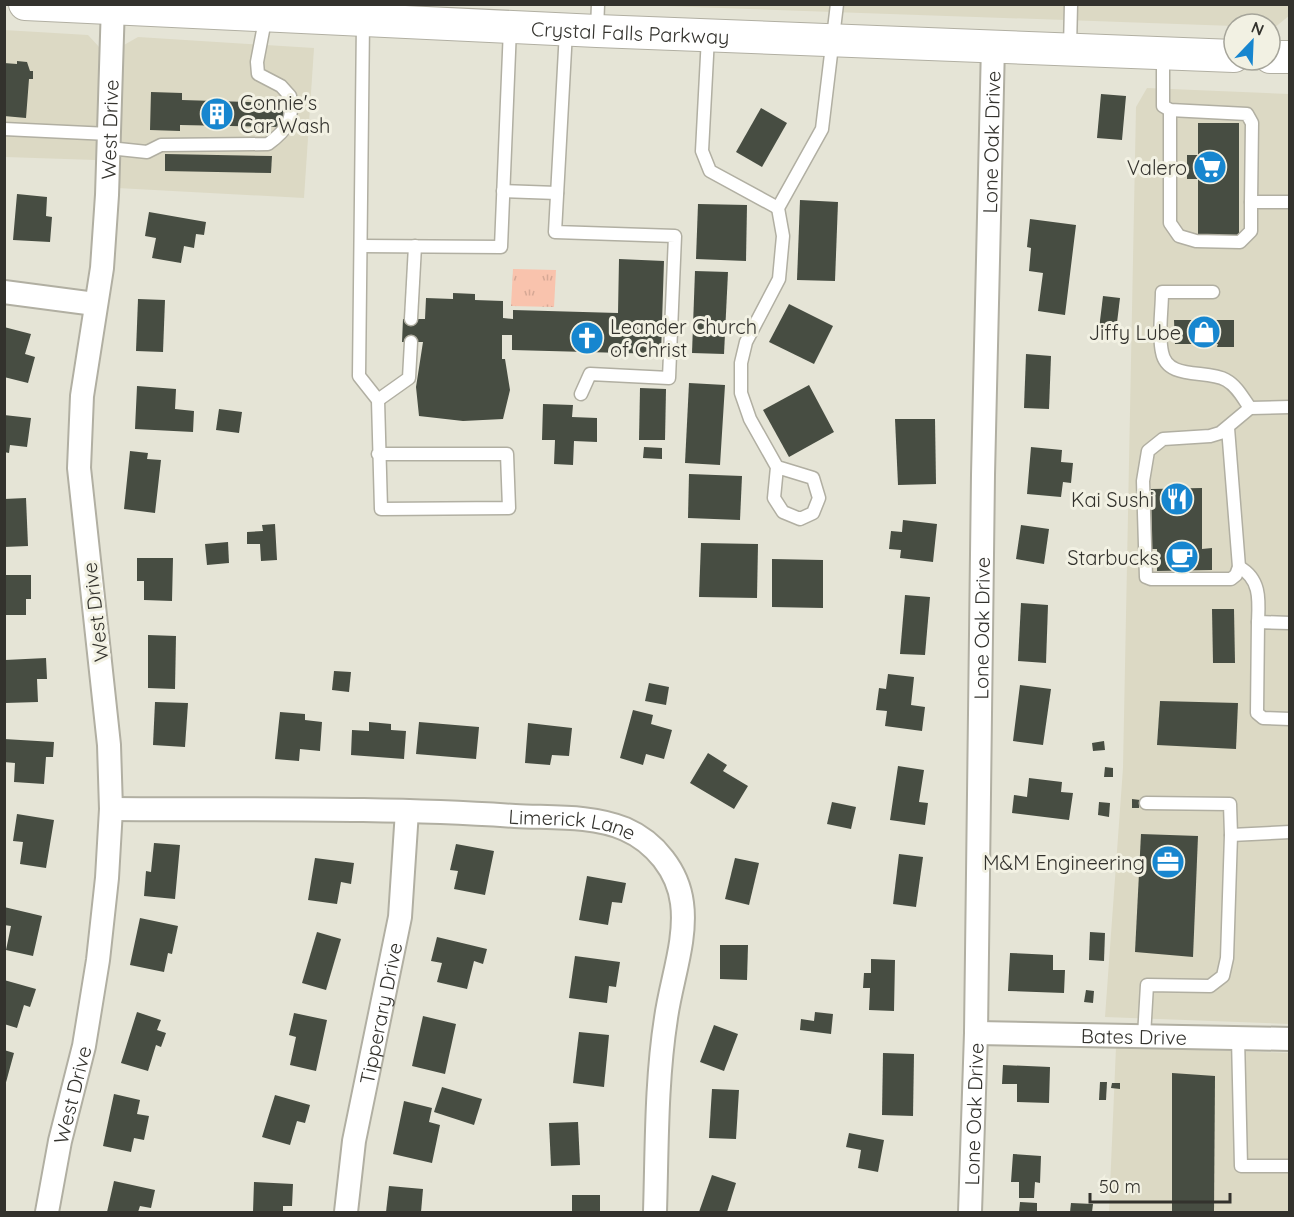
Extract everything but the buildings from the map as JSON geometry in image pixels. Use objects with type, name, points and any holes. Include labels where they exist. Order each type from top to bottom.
[{"type":"main road","name":"Crystal Falls Parkway","points":[[26,4],[266,10],[363,20],[476,15],[510,27],[566,29],[597,18],[708,36],[993,45],[1222,55]]},
{"type":"street","name":"West Drive","points":[[47,1212],[60,1141],[84,1046],[98,960],[107,878],[111,810],[109,746],[79,468],[82,396],[102,268],[113,7]]},
{"type":"street","name":"Lone Oak Drive","points":[[970,1212],[976,1033],[983,475],[993,45]]},
{"type":"street","points":[[4,292],[95,304]]},
{"type":"street","name":"Limerick Lane","points":[[111,810],[407,811],[602,822],[637,835],[655,849],[669,867],[682,902],[683,925],[666,1017],[660,1076],[655,1212]]},
{"type":"street","name":"Tipperary Drive","points":[[346,1212],[358,1120],[400,917],[407,811]]},
{"type":"street","name":"Bates Drive","points":[[976,1033],[1290,1039]]},
{"type":"lane","points":[[777,468],[813,478],[819,498],[813,513],[800,519],[783,512],[774,498],[777,468],[750,418],[741,393],[741,363],[746,342],[778,279],[783,236],[778,208],[822,129],[837,4]]},
{"type":"lane","points":[[1070,48],[1071,4]]},
{"type":"lane","points":[[4,129],[109,141],[147,152],[161,145],[268,144],[289,126],[290,96],[281,86],[258,74],[257,62],[266,10]]},
{"type":"lane","points":[[363,20],[359,376],[378,400],[378,454],[381,509],[510,508],[507,454],[378,454]]},
{"type":"lane","points":[[362,246],[501,247],[510,27]]},
{"type":"lane","points":[[566,29],[555,232],[675,236],[669,378],[590,374],[581,394]]},
{"type":"lane","points":[[708,36],[702,151],[710,171],[778,208]]},
{"type":"lane","points":[[1163,53],[1161,101],[1163,106],[1170,110],[1243,113],[1250,117],[1251,231],[1240,242],[1196,241],[1179,236],[1170,223],[1170,110]]},
{"type":"lane","points":[[503,191],[557,193]]},
{"type":"lane","points":[[1251,202],[1290,202]]},
{"type":"lane","points":[[411,319],[415,246]]},
{"type":"lane","points":[[1213,292],[1162,292],[1162,353],[1166,363],[1175,370],[1225,379],[1233,384],[1250,408]]},
{"type":"lane","points":[[378,400],[409,378],[411,342]]},
{"type":"lane","points":[[1228,428],[1239,567],[1236,575],[1231,579],[1151,579],[1146,577],[1143,480],[1148,451],[1163,439],[1210,436],[1228,428],[1250,408],[1290,407]]},
{"type":"lane","points":[[1239,567],[1248,572],[1256,583],[1259,596],[1257,713],[1263,718],[1290,719]]},
{"type":"lane","points":[[1258,622],[1290,623]]},
{"type":"lane","points":[[1144,1036],[1148,985],[1210,986],[1223,975],[1227,958],[1231,835],[1230,804],[1146,803]]},
{"type":"lane","points":[[1231,835],[1290,832]]},
{"type":"lane","points":[[1238,1038],[1241,1166],[1290,1166]]},
{"type":"shaded area","points":[[1289,4],[1290,15],[1282,22],[1282,12],[1222,12],[1222,26],[637,5]]},
{"type":"shaded area","points":[[4,30],[88,35],[100,48],[96,160],[5,157]]},
{"type":"shaded area","points":[[138,37],[314,48],[304,198],[117,188],[124,45]]},
{"type":"shaded area","points":[[1147,88],[1289,94],[1289,1024],[1105,1017],[1123,768],[1136,107]]},
{"type":"shaded area","points":[[1116,1047],[1289,1053],[1289,1212],[1109,1212]]},
{"type":"green space","points":[[513,269],[556,270],[554,307],[511,306]]},
{"type":"place","name":"Connie's Car Wash","points":[[217,114]]},
{"type":"place","name":"Valero","points":[[1210,167]]},
{"type":"place","name":"Jiffy Lube","points":[[1204,332]]},
{"type":"place","name":"Leander Church of Christ","points":[[587,338]]},
{"type":"place","name":"Kai Sushi","points":[[1177,499]]},
{"type":"place","name":"Starbucks","points":[[1182,557]]},
{"type":"place","name":"M&M Engineering","points":[[1168,862]]}]
